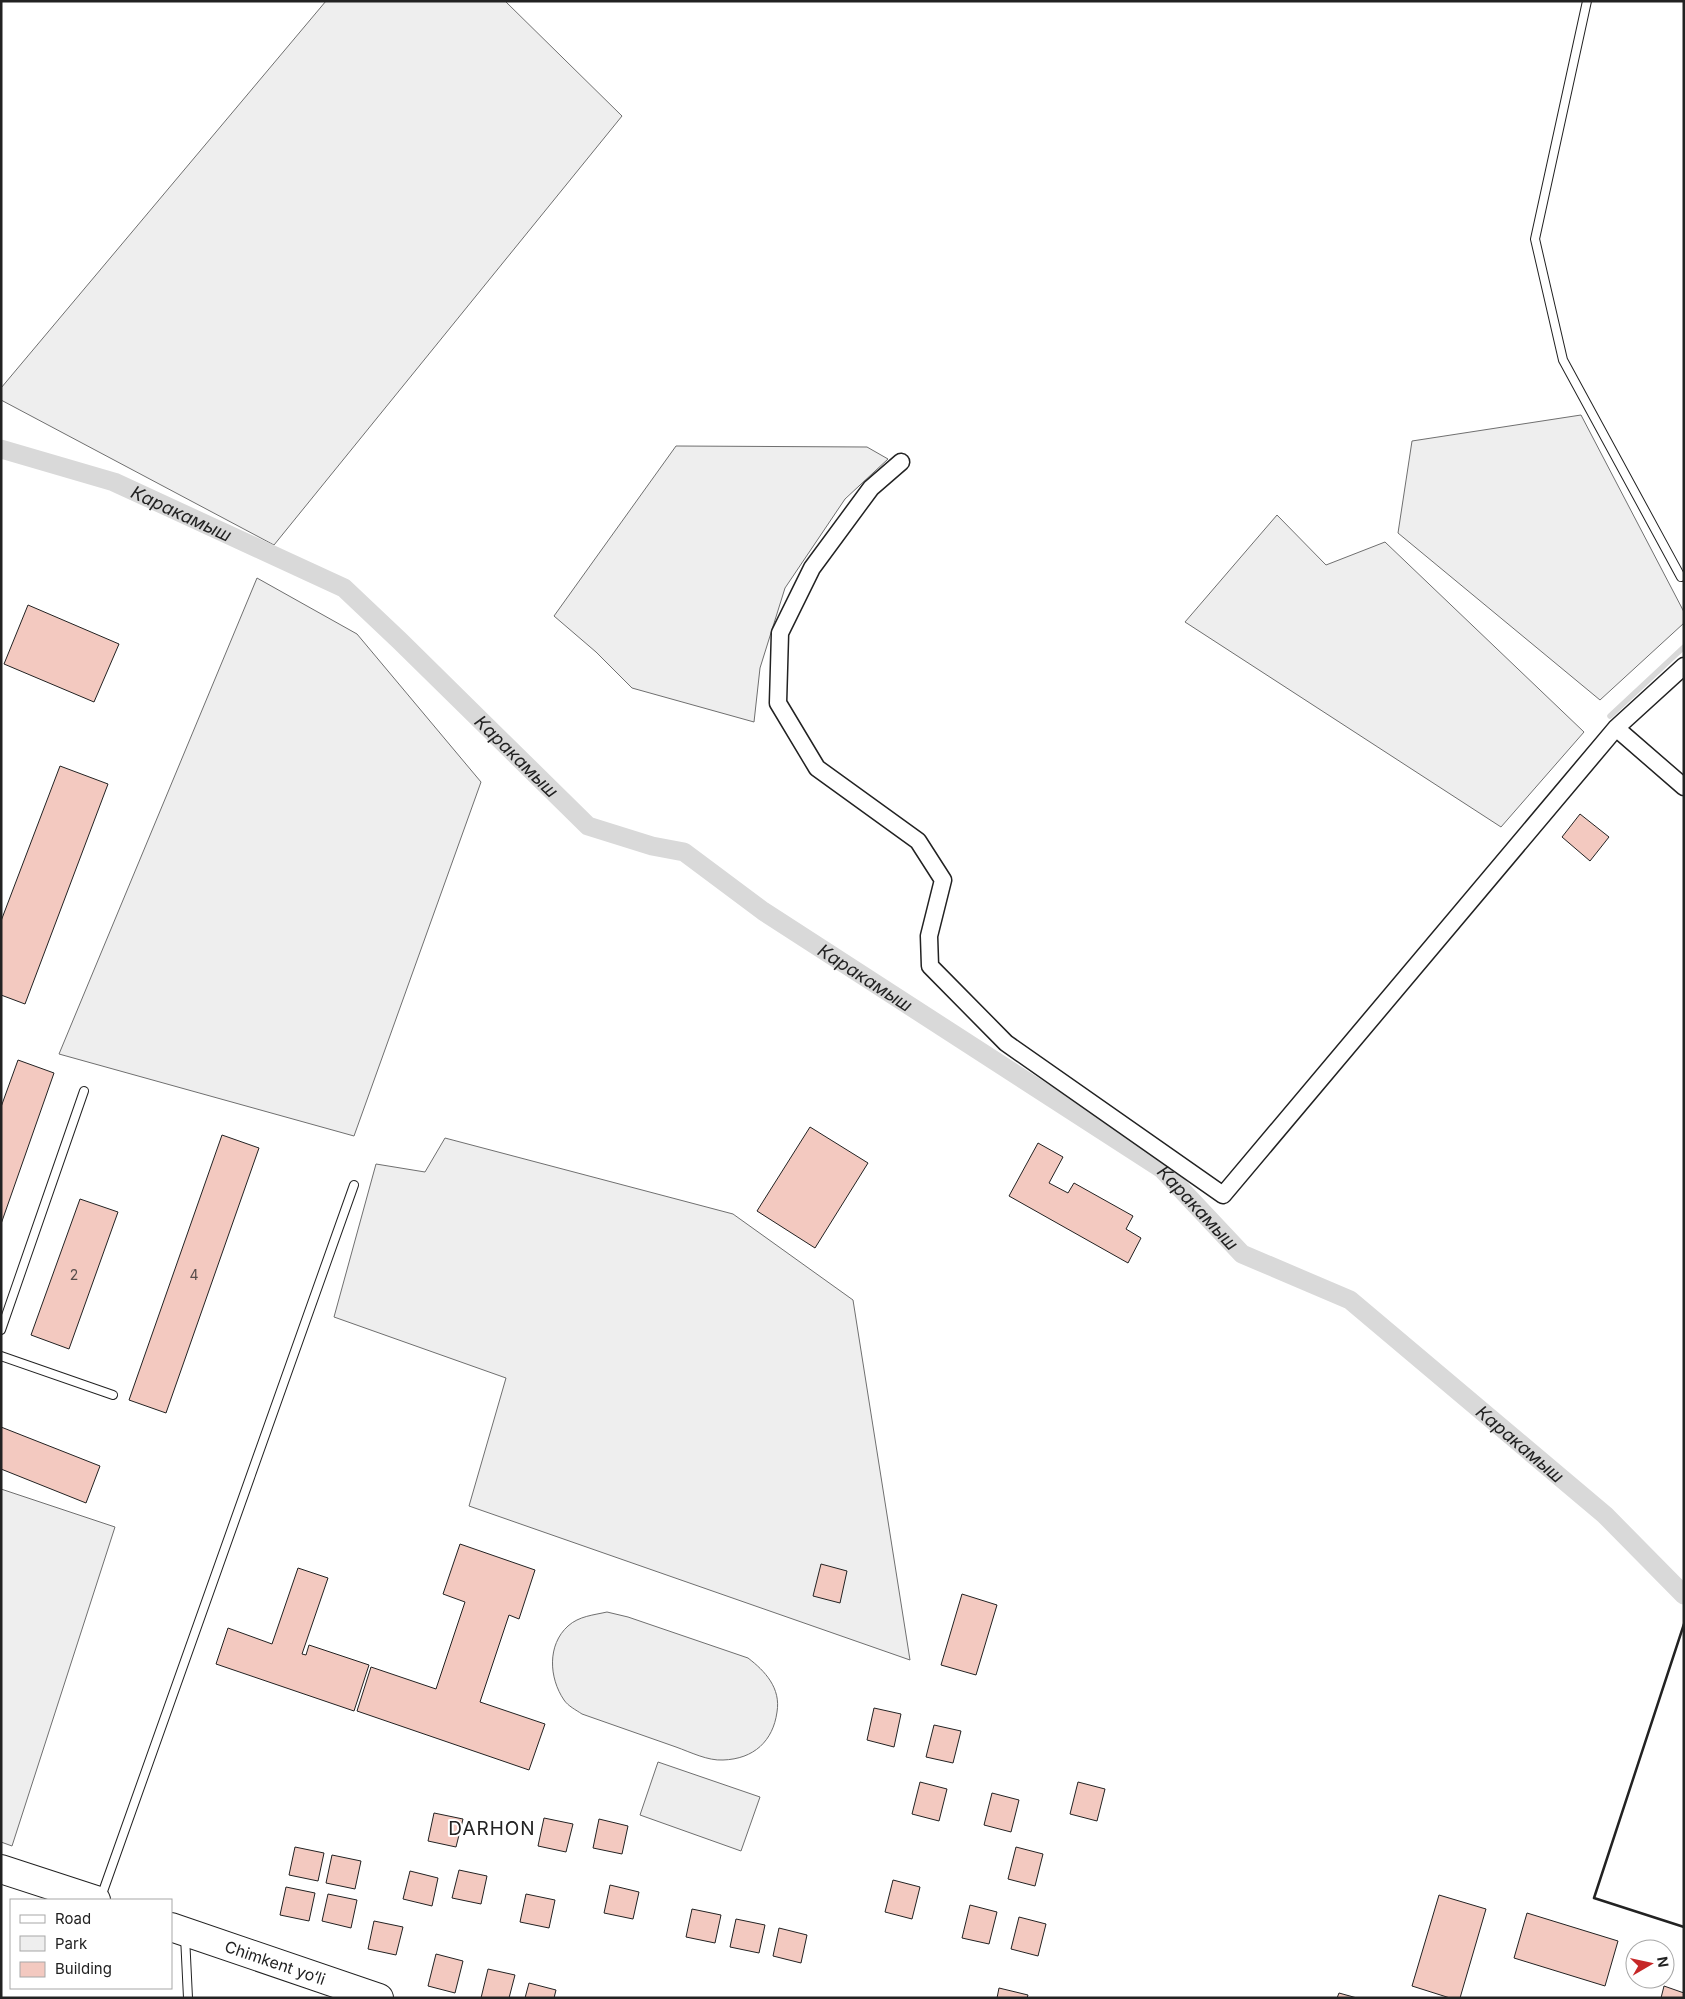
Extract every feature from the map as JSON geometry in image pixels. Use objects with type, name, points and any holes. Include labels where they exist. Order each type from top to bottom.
[{"type":"highway","points":[[2,1871],[95,1899]]},
{"type":"highway","name":"Chimkent yo‘li","points":[[178,1929],[379,1998]]},
{"type":"street","points":[[901,462],[871,488],[808,576],[780,633],[778,703],[817,768],[918,841],[943,880],[930,936],[930,966],[1006,1042],[1223,1195],[1616,728],[1684,666]]},
{"type":"street","points":[[1616,728],[1684,787]]},
{"type":"lane","points":[[1586,1],[1536,239],[1563,360],[1681,577]]},
{"type":"lane","points":[[1,1330],[84,1091]]},
{"type":"lane","points":[[98,1899],[354,1185]]},
{"type":"lane","points":[[1,1356],[113,1395]]},
{"type":"lane","points":[[178,1929],[188,1998]]},
{"type":"green space","points":[[326,1],[505,1],[622,116],[274,545],[1,400],[1,388]]},
{"type":"green space","points":[[1581,415],[1684,612],[1684,623],[1600,700],[1398,533],[1412,441]]},
{"type":"green space","points":[[676,446],[867,447],[888,459],[845,499],[785,588],[760,668],[754,722],[632,688],[596,652],[554,616]]},
{"type":"green space","points":[[1277,515],[1326,565],[1385,542],[1584,732],[1501,827],[1185,622]]},
{"type":"green space","points":[[257,578],[357,634],[481,782],[354,1136],[59,1054]]},
{"type":"green space","points":[[445,1138],[733,1214],[853,1300],[910,1660],[469,1506],[506,1378],[334,1317],[376,1164],[425,1172]]},
{"type":"green space","points":[[1,1489],[115,1527],[12,1846],[1,1842]]},
{"type":"green space","points":[[607,1612],[628,1617],[748,1658],[766,1674],[777,1695],[778,1703],[775,1722],[766,1740],[753,1752],[744,1756],[723,1760],[711,1759],[582,1714],[570,1706],[564,1700],[555,1682],[553,1662],[556,1642],[568,1626],[577,1620]]},
{"type":"green space","points":[[658,1762],[760,1797],[741,1851],[640,1815]]},
{"type":"building","points":[[28,605],[119,644],[94,702],[4,664]]},
{"type":"building","points":[[60,766],[108,784],[25,1004],[1,995],[1,921]]},
{"type":"building","points":[[1580,814],[1609,837],[1590,861],[1562,837]]},
{"type":"building","points":[[18,1060],[54,1073],[1,1224],[1,1107]]},
{"type":"building","points":[[810,1127],[868,1163],[815,1248],[757,1211]]},
{"type":"building","points":[[222,1135],[259,1148],[166,1413],[129,1400]]},
{"type":"building","points":[[1038,1143],[1063,1157],[1049,1183],[1068,1193],[1074,1183],[1133,1216],[1126,1229],[1141,1238],[1128,1263],[1009,1196]]},
{"type":"building","points":[[80,1199],[118,1212],[69,1349],[31,1335]]},
{"type":"building","points":[[1,1427],[100,1466],[86,1503],[1,1469]]},
{"type":"building","points":[[460,1544],[535,1570],[519,1619],[509,1615],[480,1702],[545,1724],[529,1770],[357,1711],[371,1667],[436,1689],[465,1602],[443,1594]]},
{"type":"building","points":[[821,1564],[847,1571],[840,1603],[813,1596]]},
{"type":"building","points":[[298,1568],[328,1578],[302,1654],[306,1655],[309,1645],[369,1665],[354,1711],[216,1664],[228,1628],[272,1644]]},
{"type":"building","points":[[962,1594],[997,1605],[976,1675],[941,1665]]},
{"type":"building","points":[[874,1708],[901,1714],[894,1747],[867,1740]]},
{"type":"building","points":[[934,1725],[961,1731],[953,1763],[926,1757]]},
{"type":"building","points":[[920,1782],[947,1789],[939,1821],[912,1814]]},
{"type":"building","points":[[1078,1782],[1105,1789],[1097,1821],[1070,1814]]},
{"type":"building","points":[[992,1793],[1019,1800],[1011,1832],[984,1825]]},
{"type":"building","points":[[434,1813],[463,1819],[456,1847],[428,1841]]},
{"type":"building","points":[[544,1818],[573,1824],[566,1852],[538,1846]]},
{"type":"building","points":[[599,1819],[628,1826],[622,1854],[593,1848]]},
{"type":"building","points":[[295,1847],[324,1853],[318,1881],[289,1875]]},
{"type":"building","points":[[1016,1847],[1043,1854],[1035,1886],[1008,1879]]},
{"type":"building","points":[[332,1855],[361,1861],[355,1889],[326,1883]]},
{"type":"building","points":[[459,1870],[487,1876],[481,1904],[452,1898]]},
{"type":"building","points":[[410,1871],[438,1878],[432,1906],[403,1899]]},
{"type":"building","points":[[893,1880],[920,1887],[912,1919],[885,1912]]},
{"type":"building","points":[[610,1885],[639,1892],[633,1919],[604,1913]]},
{"type":"building","points":[[286,1887],[315,1893],[309,1921],[280,1915]]},
{"type":"building","points":[[328,1894],[357,1900],[351,1928],[322,1921]]},
{"type":"building","points":[[526,1894],[555,1900],[549,1928],[520,1922]]},
{"type":"building","points":[[1439,1895],[1486,1909],[1460,1998],[1450,1998],[1412,1986]]},
{"type":"building","points":[[970,1905],[997,1912],[989,1944],[962,1938]]},
{"type":"building","points":[[692,1909],[721,1915],[715,1943],[686,1937]]},
{"type":"building","points":[[1527,1913],[1618,1941],[1605,1986],[1514,1958]]},
{"type":"building","points":[[1019,1917],[1046,1924],[1038,1956],[1011,1949]]},
{"type":"building","points":[[736,1919],[765,1925],[759,1953],[730,1947]]},
{"type":"building","points":[[374,1921],[403,1927],[396,1955],[368,1949]]},
{"type":"building","points":[[779,1928],[807,1935],[801,1963],[773,1956]]},
{"type":"building","points":[[436,1954],[463,1961],[455,1993],[428,1986]]},
{"type":"building","points":[[488,1969],[515,1975],[509,1998],[481,1998]]},
{"type":"building","points":[[529,1983],[556,1990],[554,1998],[525,1998]]},
{"type":"building","points":[[999,1988],[1028,1995],[1027,1998],[997,1998]]},
{"type":"building","points":[[1663,1989],[1673,1989],[1684,1993],[1684,1998],[1661,1998]]},
{"type":"building","points":[[1339,1993],[1357,1998],[1337,1998]]},
{"type":"waterway","name":"Каракамыш","points":[[1,449],[114,482],[344,588],[588,826],[652,846],[684,852],[763,911],[1162,1169],[1242,1254],[1350,1300],[1605,1515],[1684,1595]]},
{"type":"waterway","points":[[1610,716],[1684,647]]},
{"type":"wall","points":[[1684,1624],[1594,1898],[1684,1927]]},
{"type":"district","name":"DARHON","points":[[492,1828]]}]
